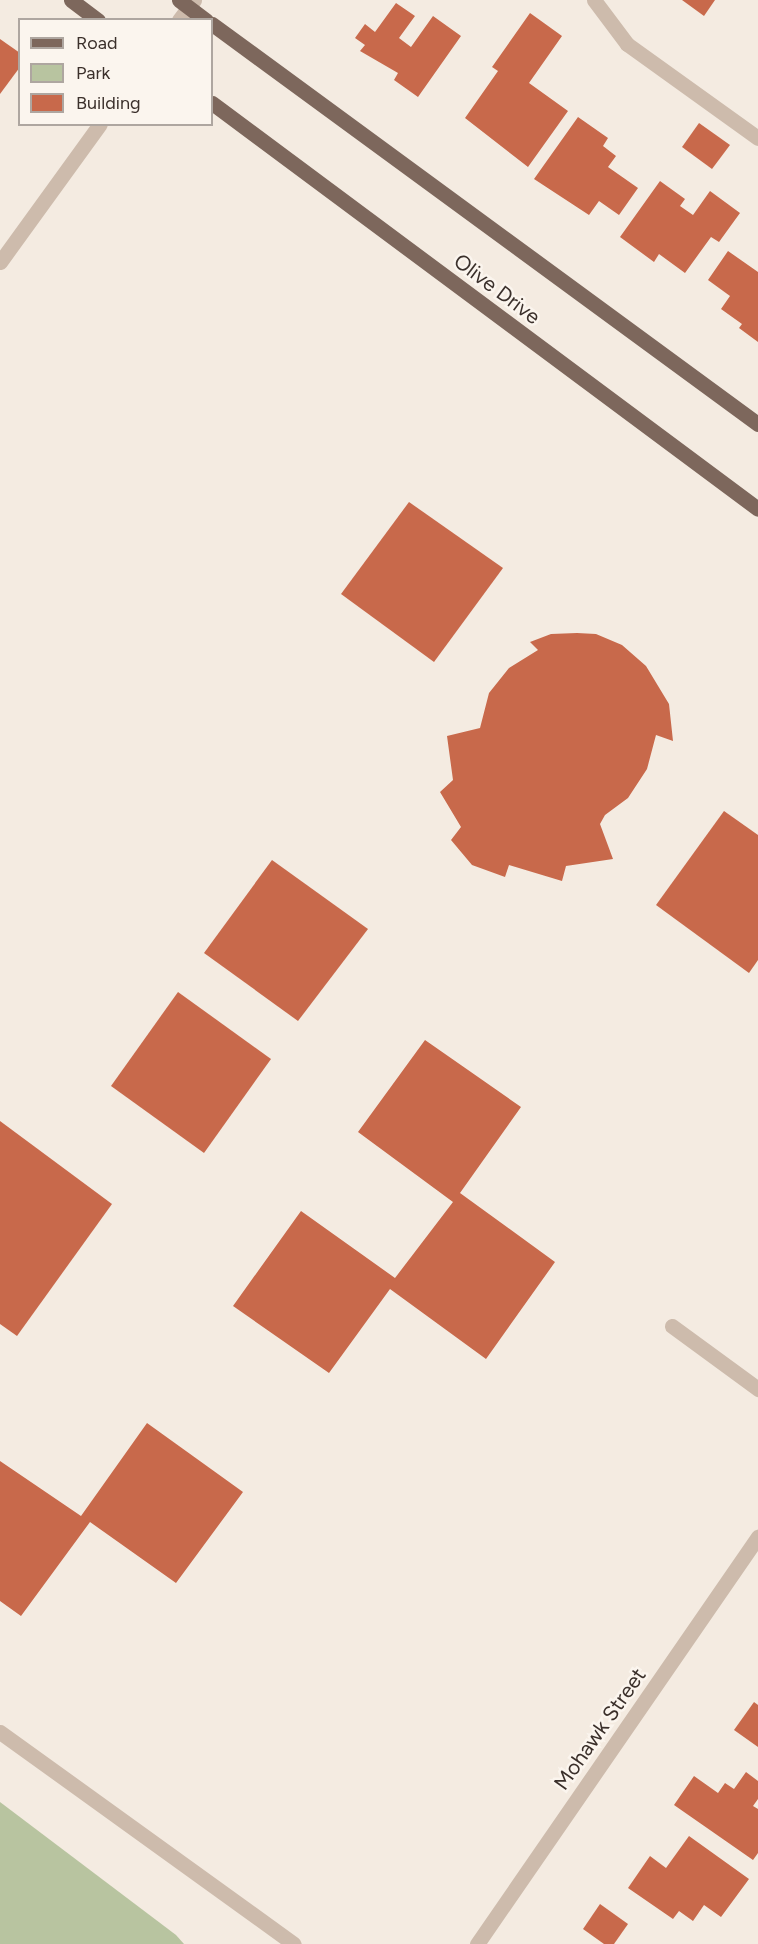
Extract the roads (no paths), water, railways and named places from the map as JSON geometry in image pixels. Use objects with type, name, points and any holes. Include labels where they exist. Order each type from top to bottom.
[{"type":"main road","points":[[71,0],[95,18]]},
{"type":"main road","points":[[185,7],[203,18]]},
{"type":"main road","points":[[213,25],[758,424]]},
{"type":"main road","name":"Olive Drive","points":[[213,104],[758,509]]},
{"type":"street","points":[[594,0],[627,44],[758,138]]},
{"type":"street","points":[[0,262],[99,126]]},
{"type":"street","points":[[672,1326],[758,1389]]},
{"type":"street","name":"Mohawk Street","points":[[477,1944],[758,1537]]},
{"type":"street","points":[[0,1732],[294,1944]]}]
